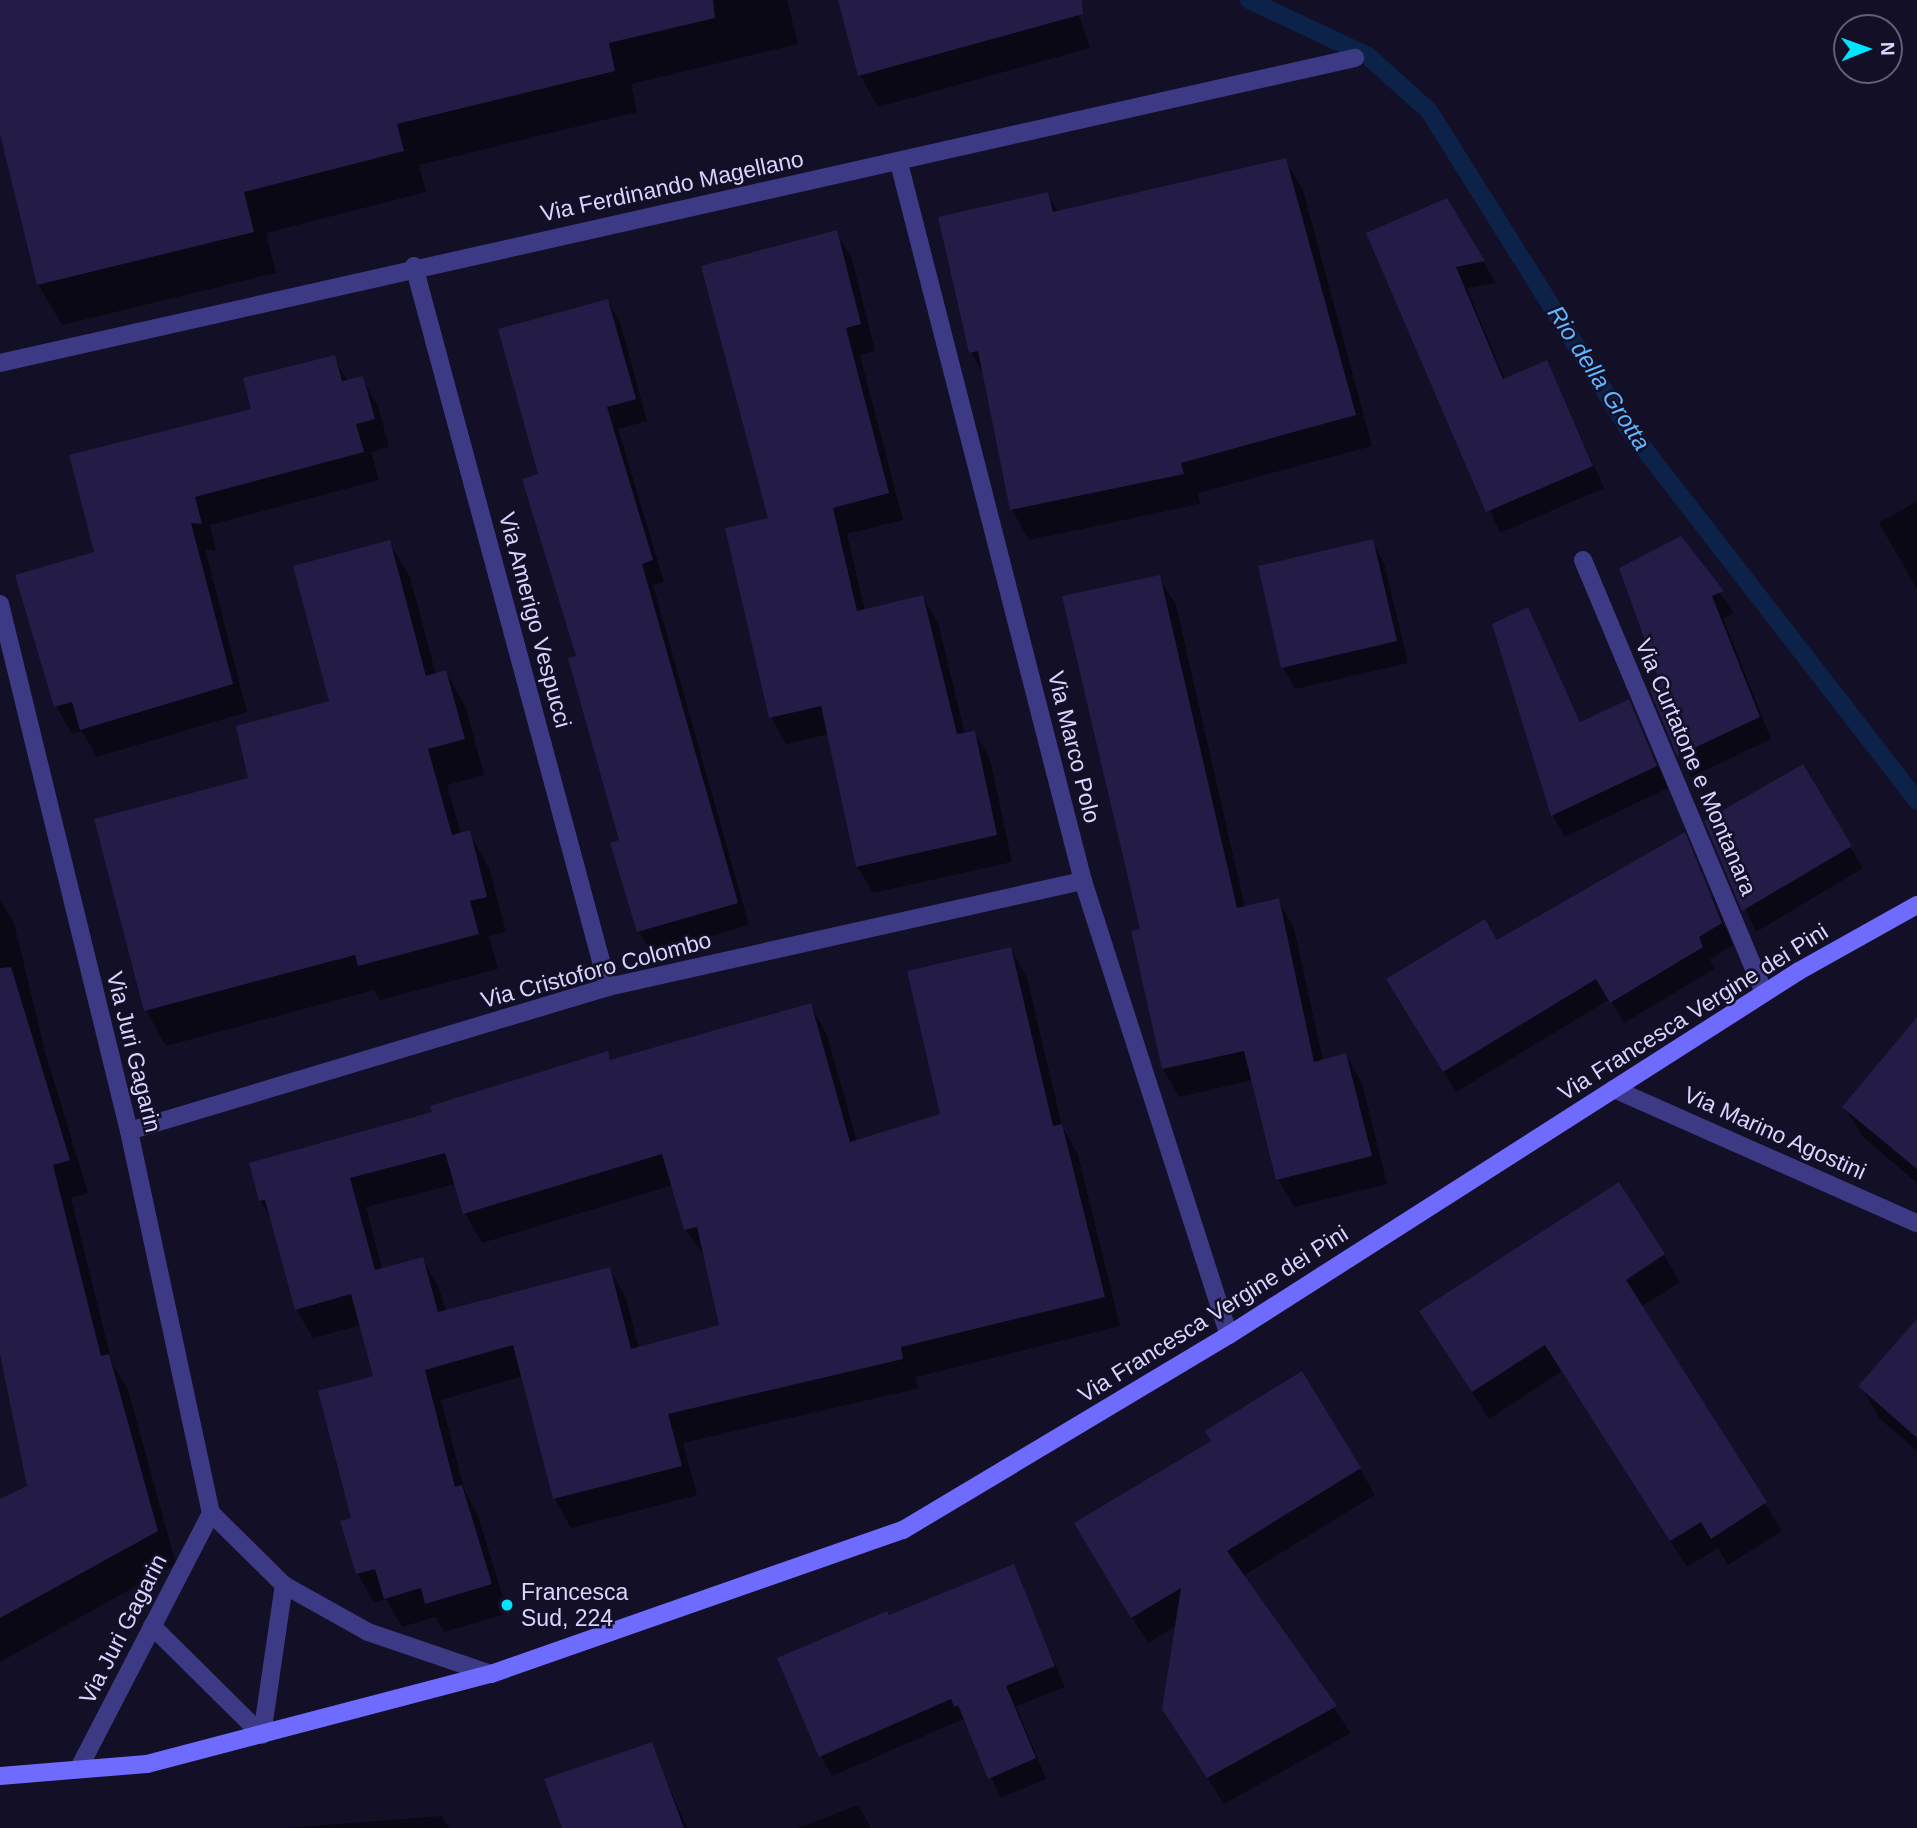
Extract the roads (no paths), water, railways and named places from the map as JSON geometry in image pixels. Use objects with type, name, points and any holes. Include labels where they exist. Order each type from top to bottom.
[{"type":"street","name":"Via Ferdinando Magellano","points":[[0,363],[414,266],[899,163],[1355,58]]},
{"type":"street","name":"Via Marco Polo","points":[[899,163],[1083,881],[1229,1335]]},
{"type":"street","name":"Via Amerigo Vespucci","points":[[414,266],[608,987]]},
{"type":"street","name":"Via Curtatone e Montanara","points":[[1583,560],[1764,993]]},
{"type":"street","name":"Via Juri Gagarin","points":[[0,604],[129,1131],[211,1513],[79,1768]]},
{"type":"street","name":"Via Cristoforo Colombo","points":[[129,1131],[608,987],[1083,881]]},
{"type":"street","name":"Via Francesca Vergine dei Pini","points":[[0,1776],[147,1764],[491,1674],[903,1530],[1229,1335],[1764,993],[1917,905]]},
{"type":"street","name":"Via Marino Agostini","points":[[1614,1089],[1917,1223]]},
{"type":"street","points":[[211,1513],[284,1585],[368,1632],[491,1674]]},
{"type":"street","points":[[262,1735],[284,1585]]},
{"type":"street","points":[[152,1626],[262,1735]]},
{"type":"waterway","name":"Rio della Grotta","points":[[1249,0],[1368,56],[1429,111],[1628,428],[1917,801]]},
{"type":"place","name":"Francesca Sud, 224","points":[[507,1605]]}]
